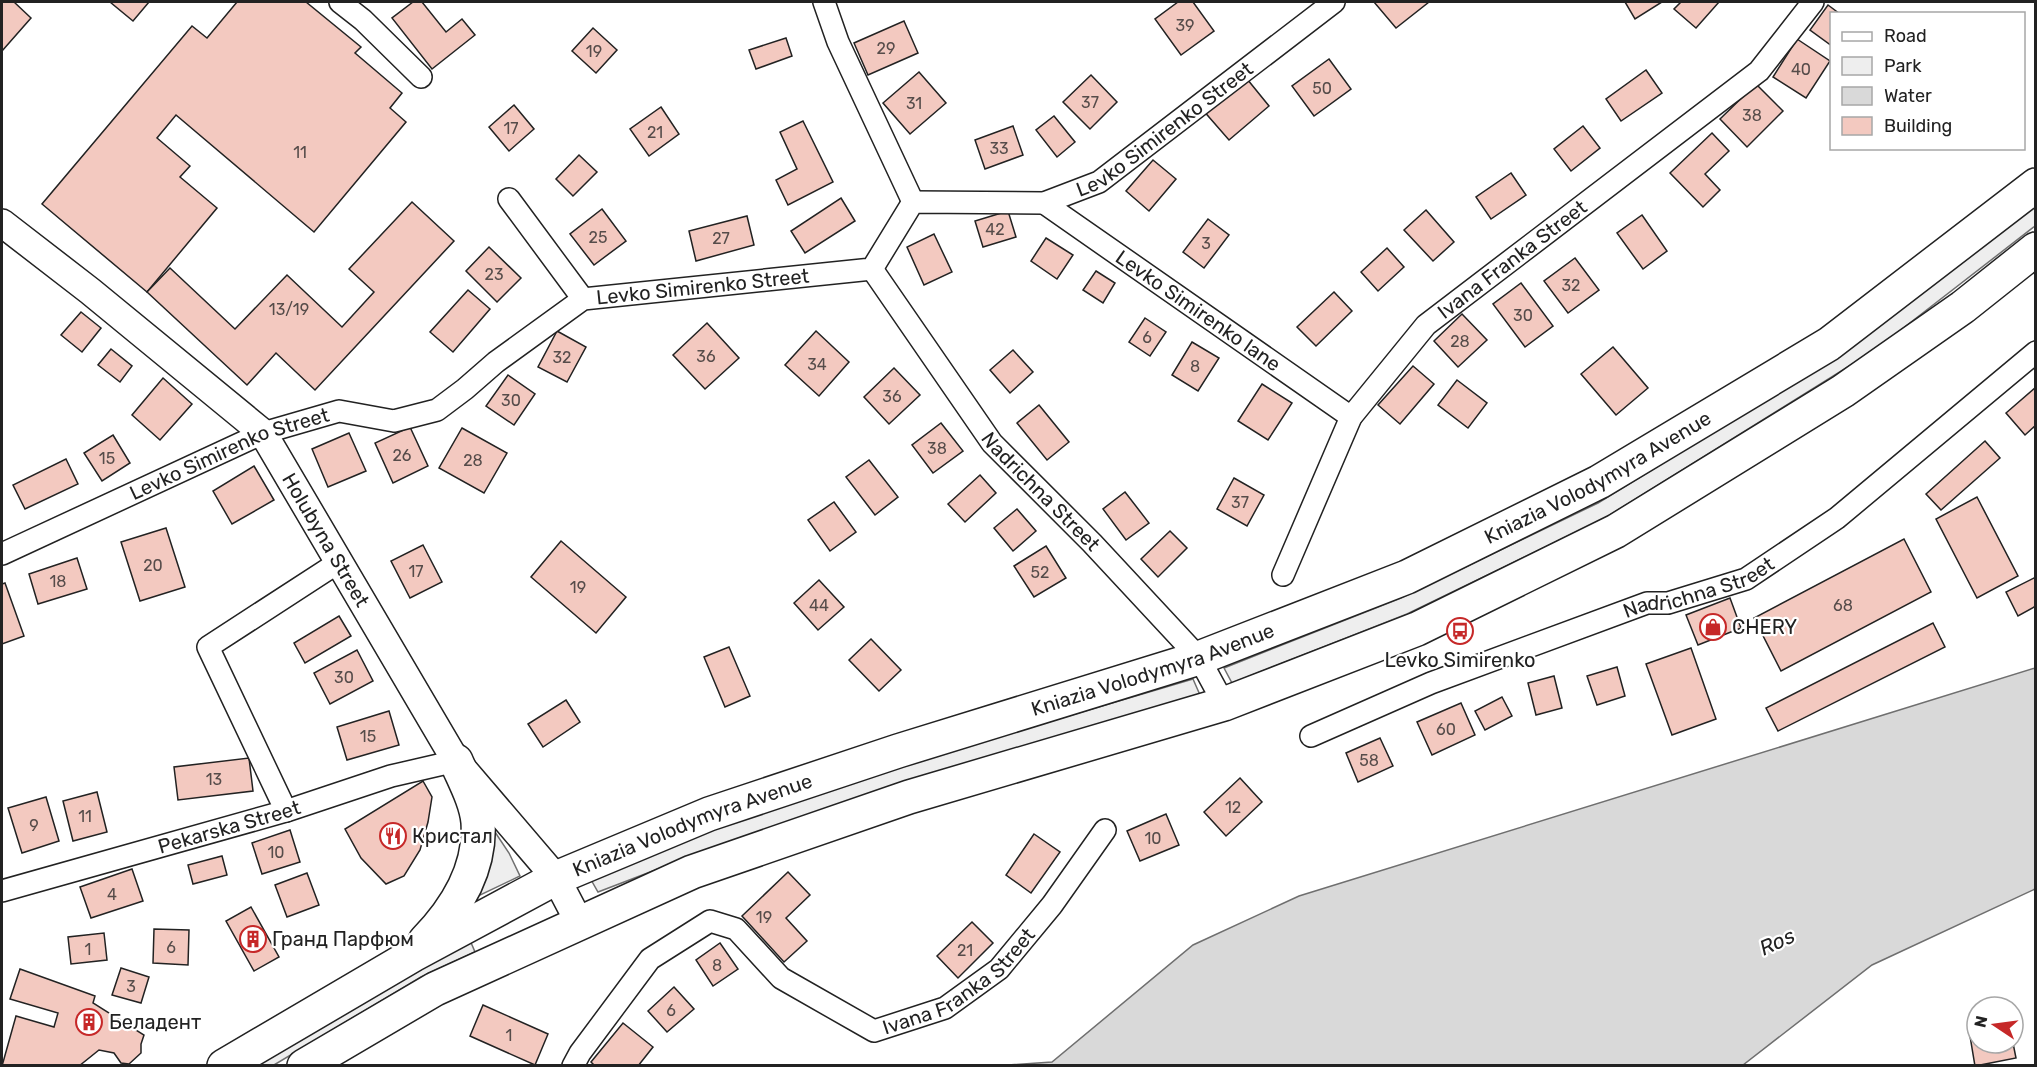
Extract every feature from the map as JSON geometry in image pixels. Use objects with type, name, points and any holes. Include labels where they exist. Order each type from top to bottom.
[{"type":"main road","name":"Kniazia Volodymyra Avenue","points":[[224,1065],[412,955],[556,878],[709,814],[898,751],[1199,658],[1407,577],[1599,482],[1829,344],[2036,185]]},
{"type":"main road","points":[[304,1065],[435,988],[692,872],[898,801],[1224,704],[1417,628],[1616,531],[1843,391],[1963,307],[2036,249]]},
{"type":"main road","points":[[412,955],[442,924],[464,891],[475,856],[478,822],[469,791],[456,761]]},
{"type":"street","points":[[340,2],[363,20],[421,77]]},
{"type":"street","points":[[824,2],[838,42],[913,202],[872,269]]},
{"type":"street","name":"Levko Simirenko Street","points":[[913,202],[1044,203],[1099,182],[1334,2]]},
{"type":"street","name":"Ivana Franka Street","points":[[1283,575],[1351,417],[1426,325],[1759,71],[1813,2]]},
{"type":"street","points":[[509,200],[583,299]]},
{"type":"street","name":"Levko Simirenko lane","points":[[1044,203],[1351,417]]},
{"type":"street","name":"Holubyna Street","points":[[2,224],[90,291],[263,433],[456,761],[556,878],[579,922]]},
{"type":"street","name":"Levko Simirenko Street","points":[[2,554],[263,433],[339,411],[394,421],[437,410],[496,362],[583,299],[872,269]]},
{"type":"street","name":"Nadrichna Street","points":[[872,269],[992,443],[1092,543],[1199,658],[1224,704]]},
{"type":"street","name":"Nadrichna Street","points":[[1311,736],[1431,683],[1647,603],[1668,603],[1746,579],[1837,518],[2036,352]]},
{"type":"street","points":[[286,811],[208,647],[339,562]]},
{"type":"street","name":"Pekarska Street","points":[[2,891],[286,811],[391,776],[456,761]]},
{"type":"street","name":"Ivana Franka Street","points":[[573,1065],[650,959],[710,921],[736,929],[782,978],[874,1031],[945,1008],[999,969],[1053,905],[1105,830]]},
{"type":"green space","points":[[2035,204],[2035,226],[1875,350],[1605,518],[1407,614],[1232,683],[1224,668],[1401,598],[1598,503],[1842,353]]},
{"type":"green space","points":[[1193,679],[1200,695],[705,851],[598,892],[590,878],[702,833],[889,769]]},
{"type":"green space","points":[[489,823],[509,853],[520,876],[474,898]]},
{"type":"green space","points":[[469,938],[475,952],[421,977],[274,1065],[253,1066]]},
{"type":"water","name":"Ros","points":[[2035,668],[2035,889],[1872,965],[1743,1065],[1008,1065],[1052,1062],[1193,945],[1299,896]]},
{"type":"building","points":[[2,2],[14,2],[31,18],[2,51]]},
{"type":"building","points":[[110,2],[149,2],[133,21]]},
{"type":"building","points":[[237,2],[306,2],[361,47],[355,53],[402,93],[390,108],[406,122],[314,232],[176,115],[157,138],[190,166],[180,177],[217,208],[147,292],[42,204],[192,26],[207,38]]},
{"type":"building","points":[[413,2],[422,2],[446,32],[462,19],[475,35],[432,69],[392,18]]},
{"type":"building","points":[[1178,2],[1193,2],[1214,31],[1181,55],[1155,19]]},
{"type":"building","points":[[1374,2],[1429,2],[1396,28]]},
{"type":"building","points":[[1625,2],[1662,2],[1635,19]]},
{"type":"building","points":[[1681,2],[1719,2],[1696,28],[1674,9]]},
{"type":"building","points":[[1828,5],[1837,12],[1830,12],[1830,45],[1810,30]]},
{"type":"building","points":[[904,21],[918,53],[868,75],[854,43]]},
{"type":"building","points":[[593,28],[617,50],[596,73],[572,51]]},
{"type":"building","points":[[786,38],[792,56],[756,69],[749,50]]},
{"type":"building","points":[[1797,39],[1830,61],[1806,98],[1773,77]]},
{"type":"building","points":[[1329,59],[1351,89],[1314,116],[1292,86]]},
{"type":"building","points":[[1646,70],[1662,93],[1621,121],[1606,99]]},
{"type":"building","points":[[919,72],[946,103],[910,134],[883,103]]},
{"type":"building","points":[[1243,74],[1269,106],[1229,140],[1202,109]]},
{"type":"building","points":[[1091,75],[1117,102],[1090,129],[1063,102]]},
{"type":"building","points":[[1756,84],[1783,111],[1747,147],[1720,119]]},
{"type":"building","points":[[514,105],[534,129],[509,151],[489,127]]},
{"type":"building","points":[[661,107],[679,134],[649,156],[630,129]]},
{"type":"building","points":[[1054,116],[1075,142],[1057,157],[1036,130]]},
{"type":"building","points":[[803,121],[833,182],[788,205],[776,180],[797,169],[780,132]]},
{"type":"building","points":[[1013,126],[1023,155],[985,169],[975,140]]},
{"type":"building","points":[[1583,126],[1600,148],[1571,171],[1554,149]]},
{"type":"building","points":[[1712,133],[1729,151],[1705,174],[1720,190],[1703,207],[1670,173]]},
{"type":"building","points":[[579,155],[597,172],[573,196],[556,179]]},
{"type":"building","points":[[1153,160],[1176,179],[1149,211],[1126,191]]},
{"type":"building","points":[[1511,173],[1526,195],[1491,219],[1476,197]]},
{"type":"building","points":[[841,198],[855,221],[805,253],[791,231]]},
{"type":"building","points":[[412,202],[454,241],[315,390],[276,353],[247,385],[147,292],[170,268],[235,329],[287,275],[342,327],[374,292],[349,269]]},
{"type":"building","points":[[602,209],[626,241],[594,265],[570,234]]},
{"type":"building","points":[[1426,210],[1454,242],[1433,261],[1404,230]]},
{"type":"building","points":[[1008,211],[1016,237],[983,247],[975,221]]},
{"type":"building","points":[[1642,215],[1667,251],[1643,269],[1617,233]]},
{"type":"building","points":[[747,216],[754,245],[696,261],[689,231]]},
{"type":"building","points":[[1208,219],[1229,235],[1204,268],[1183,252]]},
{"type":"building","points":[[934,234],[952,272],[924,285],[907,247]]},
{"type":"building","points":[[1046,238],[1073,255],[1057,279],[1031,261]]},
{"type":"building","points":[[489,247],[521,278],[497,302],[466,271]]},
{"type":"building","points":[[1387,248],[1404,267],[1378,291],[1361,272]]},
{"type":"building","points":[[1575,258],[1599,290],[1568,313],[1544,281]]},
{"type":"building","points":[[1096,271],[1115,283],[1103,303],[1083,290]]},
{"type":"building","points":[[1521,283],[1553,326],[1525,347],[1493,304]]},
{"type":"building","points":[[468,290],[490,309],[453,352],[430,332]]},
{"type":"building","points":[[1334,292],[1352,311],[1316,346],[1297,327]]},
{"type":"building","points":[[81,312],[101,328],[82,352],[61,335]]},
{"type":"building","points":[[1462,314],[1487,340],[1458,367],[1434,341]]},
{"type":"building","points":[[1145,318],[1166,332],[1150,356],[1129,342]]},
{"type":"building","points":[[707,323],[739,358],[705,389],[673,355]]},
{"type":"building","points":[[557,331],[586,347],[567,382],[538,367]]},
{"type":"building","points":[[816,331],[849,362],[819,396],[785,365]]},
{"type":"building","points":[[1192,342],[1219,358],[1198,391],[1172,375]]},
{"type":"building","points":[[1613,347],[1648,388],[1616,415],[1581,374]]},
{"type":"building","points":[[111,349],[132,366],[120,382],[98,365]]},
{"type":"building","points":[[1013,350],[1033,372],[1010,393],[990,370]]},
{"type":"building","points":[[1413,366],[1434,384],[1400,424],[1378,405]]},
{"type":"building","points":[[894,368],[920,395],[889,424],[864,397]]},
{"type":"building","points":[[508,375],[535,394],[514,425],[486,406]]},
{"type":"building","points":[[163,378],[192,404],[160,440],[132,415]]},
{"type":"building","points":[[1457,380],[1487,403],[1468,428],[1438,405]]},
{"type":"building","points":[[1262,384],[1292,403],[1268,440],[1238,421]]},
{"type":"building","points":[[2036,387],[2036,425],[2025,435],[2006,413]]},
{"type":"building","points":[[1039,405],[1069,442],[1047,460],[1017,423]]},
{"type":"building","points":[[941,423],[963,451],[933,473],[912,445]]},
{"type":"building","points":[[410,427],[428,466],[393,483],[375,443]]},
{"type":"building","points":[[462,428],[507,453],[484,493],[439,468]]},
{"type":"building","points":[[349,433],[366,471],[328,487],[312,449]]},
{"type":"building","points":[[113,435],[130,463],[102,481],[84,453]]},
{"type":"building","points":[[1985,441],[2000,458],[1941,510],[1926,494]]},
{"type":"building","points":[[66,459],[78,484],[25,509],[13,485]]},
{"type":"building","points":[[869,460],[898,497],[875,515],[846,477]]},
{"type":"building","points":[[254,466],[274,500],[232,524],[213,491]]},
{"type":"building","points":[[980,475],[996,493],[965,522],[948,504]]},
{"type":"building","points":[[1234,478],[1264,495],[1247,526],[1217,509]]},
{"type":"building","points":[[1125,492],[1149,523],[1126,540],[1103,509]]},
{"type":"building","points":[[1977,497],[2018,576],[1977,598],[1936,519]]},
{"type":"building","points":[[834,502],[856,532],[830,551],[808,520]]},
{"type":"building","points":[[1017,509],[1036,531],[1013,551],[994,528]]},
{"type":"building","points":[[166,528],[185,587],[140,601],[121,542]]},
{"type":"building","points":[[1170,531],[1187,548],[1158,577],[1141,559]]},
{"type":"building","points":[[1904,539],[1931,592],[1781,671],[1754,618]]},
{"type":"building","points":[[561,541],[626,597],[596,633],[531,577]]},
{"type":"building","points":[[423,545],[442,582],[410,598],[391,561]]},
{"type":"building","points":[[1046,546],[1066,578],[1034,597],[1014,566]]},
{"type":"building","points":[[77,558],[87,589],[38,604],[29,574]]},
{"type":"building","points":[[2036,577],[2036,606],[2018,616],[2006,592]]},
{"type":"building","points":[[819,580],[844,607],[818,630],[794,603]]},
{"type":"building","points":[[5,583],[24,636],[2,644],[2,584]]},
{"type":"building","points":[[1730,598],[1741,628],[1698,645],[1686,615]]},
{"type":"building","points":[[339,616],[351,636],[305,663],[294,643]]},
{"type":"building","points":[[1933,623],[1945,647],[1778,731],[1766,708]]},
{"type":"building","points":[[871,639],[901,670],[879,691],[849,660]]},
{"type":"building","points":[[729,647],[750,696],[725,707],[704,657]]},
{"type":"building","points":[[1691,648],[1716,719],[1672,735],[1646,664]]},
{"type":"building","points":[[357,650],[373,681],[330,704],[314,673]]},
{"type":"building","points":[[1617,667],[1625,696],[1597,705],[1587,676]]},
{"type":"building","points":[[1554,676],[1562,708],[1536,715],[1528,683]]},
{"type":"building","points":[[1502,697],[1512,716],[1485,730],[1475,711]]},
{"type":"building","points":[[566,700],[580,722],[543,747],[528,724]]},
{"type":"building","points":[[1461,703],[1475,735],[1432,755],[1417,722]]},
{"type":"building","points":[[389,711],[399,745],[347,760],[337,727]]},
{"type":"building","points":[[1380,738],[1393,766],[1358,782],[1346,753]]},
{"type":"building","points":[[249,758],[253,791],[178,800],[174,767]]},
{"type":"building","points":[[1240,778],[1262,802],[1226,836],[1204,812]]},
{"type":"building","points":[[423,781],[432,797],[420,850],[404,876],[386,884],[361,858],[345,829]]},
{"type":"building","points":[[97,792],[107,832],[73,841],[63,801]]},
{"type":"building","points":[[46,797],[59,841],[22,853],[8,808]]},
{"type":"building","points":[[1166,814],[1179,845],[1140,861],[1127,831]]},
{"type":"building","points":[[290,830],[300,862],[262,874],[252,843]]},
{"type":"building","points":[[1034,834],[1060,852],[1031,893],[1006,875]]},
{"type":"building","points":[[222,856],[227,875],[193,884],[188,865]]},
{"type":"building","points":[[132,869],[143,901],[91,918],[80,887]]},
{"type":"building","points":[[788,872],[810,895],[786,918],[807,941],[784,962],[742,916]]},
{"type":"building","points":[[307,873],[319,905],[287,917],[275,885]]},
{"type":"building","name":"Гранд Парфюм","points":[[251,907],[279,957],[254,971],[226,921]]},
{"type":"building","points":[[972,922],[993,943],[958,978],[937,956]]},
{"type":"building","points":[[154,929],[189,930],[188,965],[153,963]]},
{"type":"building","points":[[104,933],[107,960],[71,964],[68,937]]},
{"type":"building","points":[[720,943],[738,969],[713,986],[696,960]]},
{"type":"building","points":[[121,968],[149,977],[141,1003],[112,995]]},
{"type":"building","name":"Беладент","points":[[20,969],[95,996],[93,1003],[144,1035],[141,1053],[129,1064],[121,1063],[114,1053],[99,1050],[79,1066],[2,1066],[16,1016],[54,1027],[58,1013],[10,999]]},
{"type":"building","points":[[674,987],[694,1009],[667,1032],[648,1011]]},
{"type":"building","points":[[483,1005],[548,1034],[535,1065],[470,1036]]},
{"type":"building","points":[[623,1023],[653,1047],[638,1066],[595,1066],[591,1062]]},
{"type":"building","points":[[1973,1055],[2015,1055],[2016,1058],[1975,1066]]},
{"type":"place","name":"CHERY","points":[[1713,627]]},
{"type":"place","name":"Levko Simirenko","points":[[1460,631]]},
{"type":"place","name":"Кристал","points":[[393,836]]},
{"type":"place","name":"Гранд Парфюм","points":[[253,939]]},
{"type":"place","name":"Беладент","points":[[89,1022]]}]
